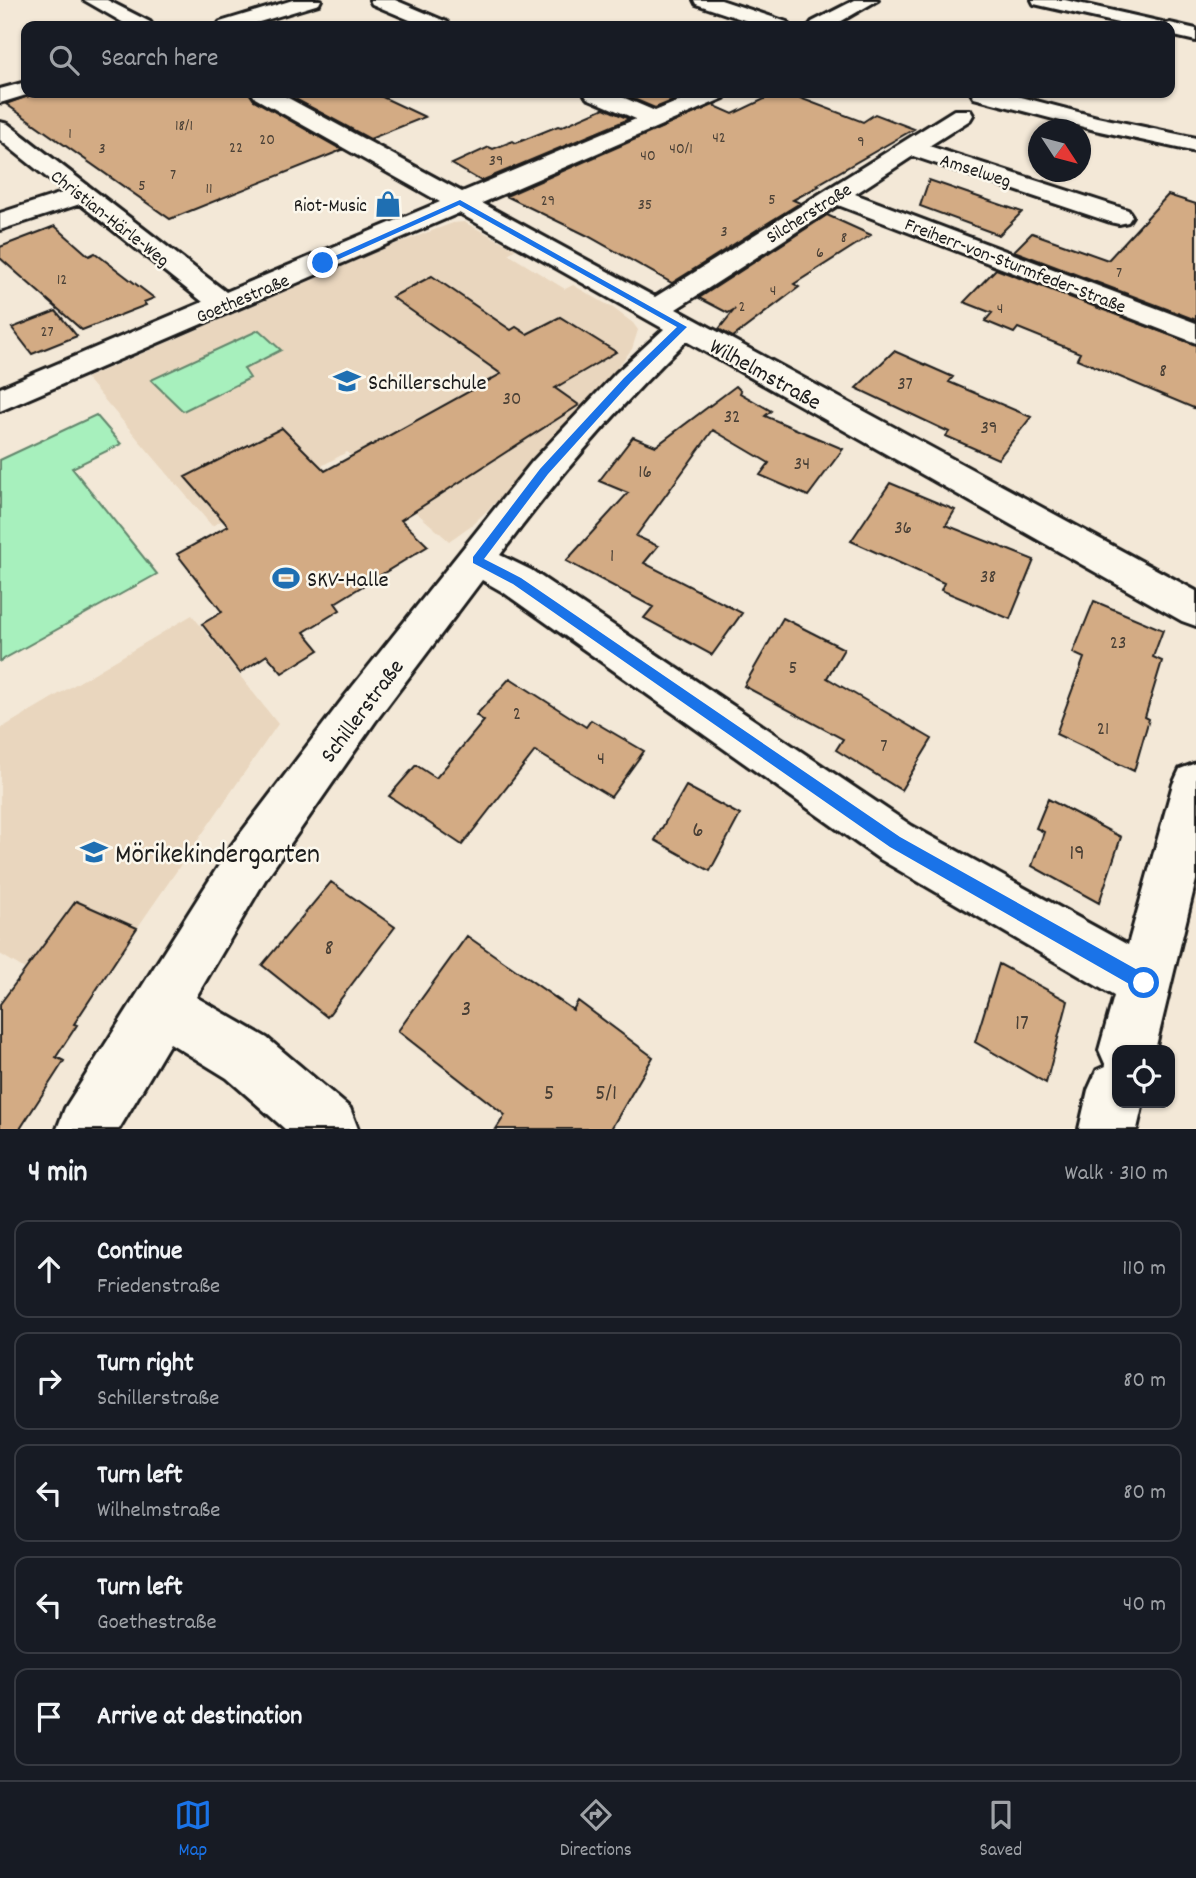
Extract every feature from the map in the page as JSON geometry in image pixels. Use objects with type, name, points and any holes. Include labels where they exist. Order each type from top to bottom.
[{"type":"street","points":[[93,0],[133,21]]},
{"type":"street","points":[[243,21],[312,0]]},
{"type":"street","points":[[379,0],[428,21]]},
{"type":"street","points":[[703,0],[765,21]]},
{"type":"street","points":[[829,21],[869,0]]},
{"type":"street","points":[[1041,0],[1076,4],[1137,21]]},
{"type":"street","points":[[1175,30],[1196,35]]},
{"type":"street","points":[[0,96],[21,90]]},
{"type":"street","name":"Wilhelmstraße","points":[[272,98],[1196,610]]},
{"type":"street","points":[[607,98],[655,118]]},
{"type":"street","name":"Goethestraße","points":[[0,400],[704,98]]},
{"type":"street","points":[[1001,98],[1095,123],[1196,145]]},
{"type":"street","name":"Silcherstraße","points":[[668,318],[835,195],[962,116]]},
{"type":"street","name":"Christian-Härle-Weg","points":[[0,129],[223,304]]},
{"type":"street","name":"Amselweg","points":[[912,148],[1119,216]]},
{"type":"street","points":[[0,222],[83,195]]},
{"type":"street","name":"Freiherr-von-Sturmfeder-Straße","points":[[835,195],[1196,334]]},
{"type":"street","name":"Schillerstraße","points":[[86,1129],[248,863],[360,709],[544,471],[627,380],[668,318]]},
{"type":"street","points":[[477,560],[517,581],[895,842],[1144,983]]},
{"type":"street","points":[[1128,1045],[1196,785]]},
{"type":"street","points":[[161,1007],[247,1058],[329,1129]]},
{"type":"street","points":[[1108,1129],[1113,1108]]},
{"type":"shaded area","name":"Schillerschule","points":[[464,222],[516,249],[508,254],[565,289],[573,285],[613,308],[638,330],[632,349],[604,384],[502,496],[473,524],[449,541],[347,452],[212,526],[86,378],[388,247],[453,223]]},
{"type":"shaded area","name":"Mörikekindergarten","points":[[192,615],[278,724],[84,1005],[0,954],[0,729]]},
{"type":"green space","points":[[259,330],[281,350],[244,369],[250,378],[183,411],[151,380]]},
{"type":"green space","points":[[96,415],[121,444],[72,468],[157,574],[0,661],[0,460]]},
{"type":"building","points":[[22,98],[253,98],[342,150],[170,219],[6,104]]},
{"type":"building","points":[[293,98],[385,98],[425,117],[370,139]]},
{"type":"building","points":[[631,98],[680,98],[655,108]]},
{"type":"building","points":[[767,98],[800,98],[863,122],[875,114],[914,129],[793,200],[800,203],[672,283],[588,236],[506,196],[713,105],[733,114]]},
{"type":"building","points":[[604,108],[629,119],[481,181],[452,164],[489,147],[493,149],[513,141],[516,143]]},
{"type":"building","points":[[929,180],[1022,212],[999,235],[920,206]]},
{"type":"building","points":[[1168,195],[1196,204],[1196,320],[1014,251],[1032,233],[1108,260]]},
{"type":"building","points":[[827,215],[871,235],[794,284],[799,287],[733,337],[719,329],[735,309],[728,313],[699,298]]},
{"type":"building","points":[[55,226],[89,256],[95,253],[154,298],[144,302],[146,305],[82,330],[0,258],[0,247]]},
{"type":"building","points":[[996,269],[1196,345],[1196,409],[1077,359],[1080,353],[1018,328],[1014,333],[985,321],[992,313],[964,302]]},
{"type":"building","points":[[432,276],[511,330],[516,327],[527,334],[560,317],[616,352],[555,388],[579,405],[401,520],[428,546],[335,603],[340,610],[304,632],[319,650],[282,673],[267,655],[240,673],[202,624],[222,612],[177,554],[228,526],[185,477],[282,428],[325,471],[501,374],[392,297]]},
{"type":"building","points":[[56,311],[77,336],[32,354],[12,328]]},
{"type":"building","points":[[894,351],[953,377],[949,382],[1031,417],[998,459],[946,436],[949,432],[856,388]]},
{"type":"building","points":[[736,386],[740,393],[771,411],[765,416],[843,449],[808,496],[760,475],[769,463],[713,430],[636,536],[658,546],[644,563],[742,613],[712,655],[644,618],[653,607],[566,561],[628,493],[599,481],[633,437],[656,446]]},
{"type":"building","points":[[890,483],[955,510],[946,525],[1034,560],[1010,619],[941,590],[944,583],[851,541]]},
{"type":"building","points":[[1094,601],[1163,630],[1153,657],[1162,661],[1145,717],[1149,719],[1134,771],[1056,734],[1084,658],[1073,653]]},
{"type":"building","points":[[783,618],[844,649],[827,678],[932,739],[901,790],[836,750],[843,739],[744,686]]},
{"type":"building","points":[[510,678],[586,727],[591,720],[644,751],[611,797],[535,751],[462,845],[389,796],[416,765],[436,778],[484,721],[476,715]]},
{"type":"building","points":[[686,786],[740,815],[710,871],[655,840]]},
{"type":"building","points":[[1048,799],[1121,837],[1099,903],[1032,866],[1044,832],[1036,828]]},
{"type":"building","points":[[331,882],[395,927],[327,1017],[262,965]]},
{"type":"building","points":[[76,901],[137,928],[74,1024],[77,1025],[56,1057],[64,1061],[20,1129],[0,1129],[0,1004]]},
{"type":"building","points":[[467,936],[573,1010],[578,1001],[653,1057],[611,1129],[496,1129],[505,1115],[398,1031]]},
{"type":"building","points":[[999,964],[1068,1001],[1046,1083],[975,1042]]},
{"type":"place","name":"Riot-Music","points":[[388,204]]},
{"type":"place","name":"Schillerschule","points":[[347,381]]},
{"type":"place","name":"SKV-Halle","points":[[286,578]]},
{"type":"place","name":"Mörikekindergarten","points":[[94,852]]},
{"type":"route","points":[[323,263],[460,202],[683,327],[627,380],[544,471],[477,560],[517,581],[895,842],[1144,983]]}]
